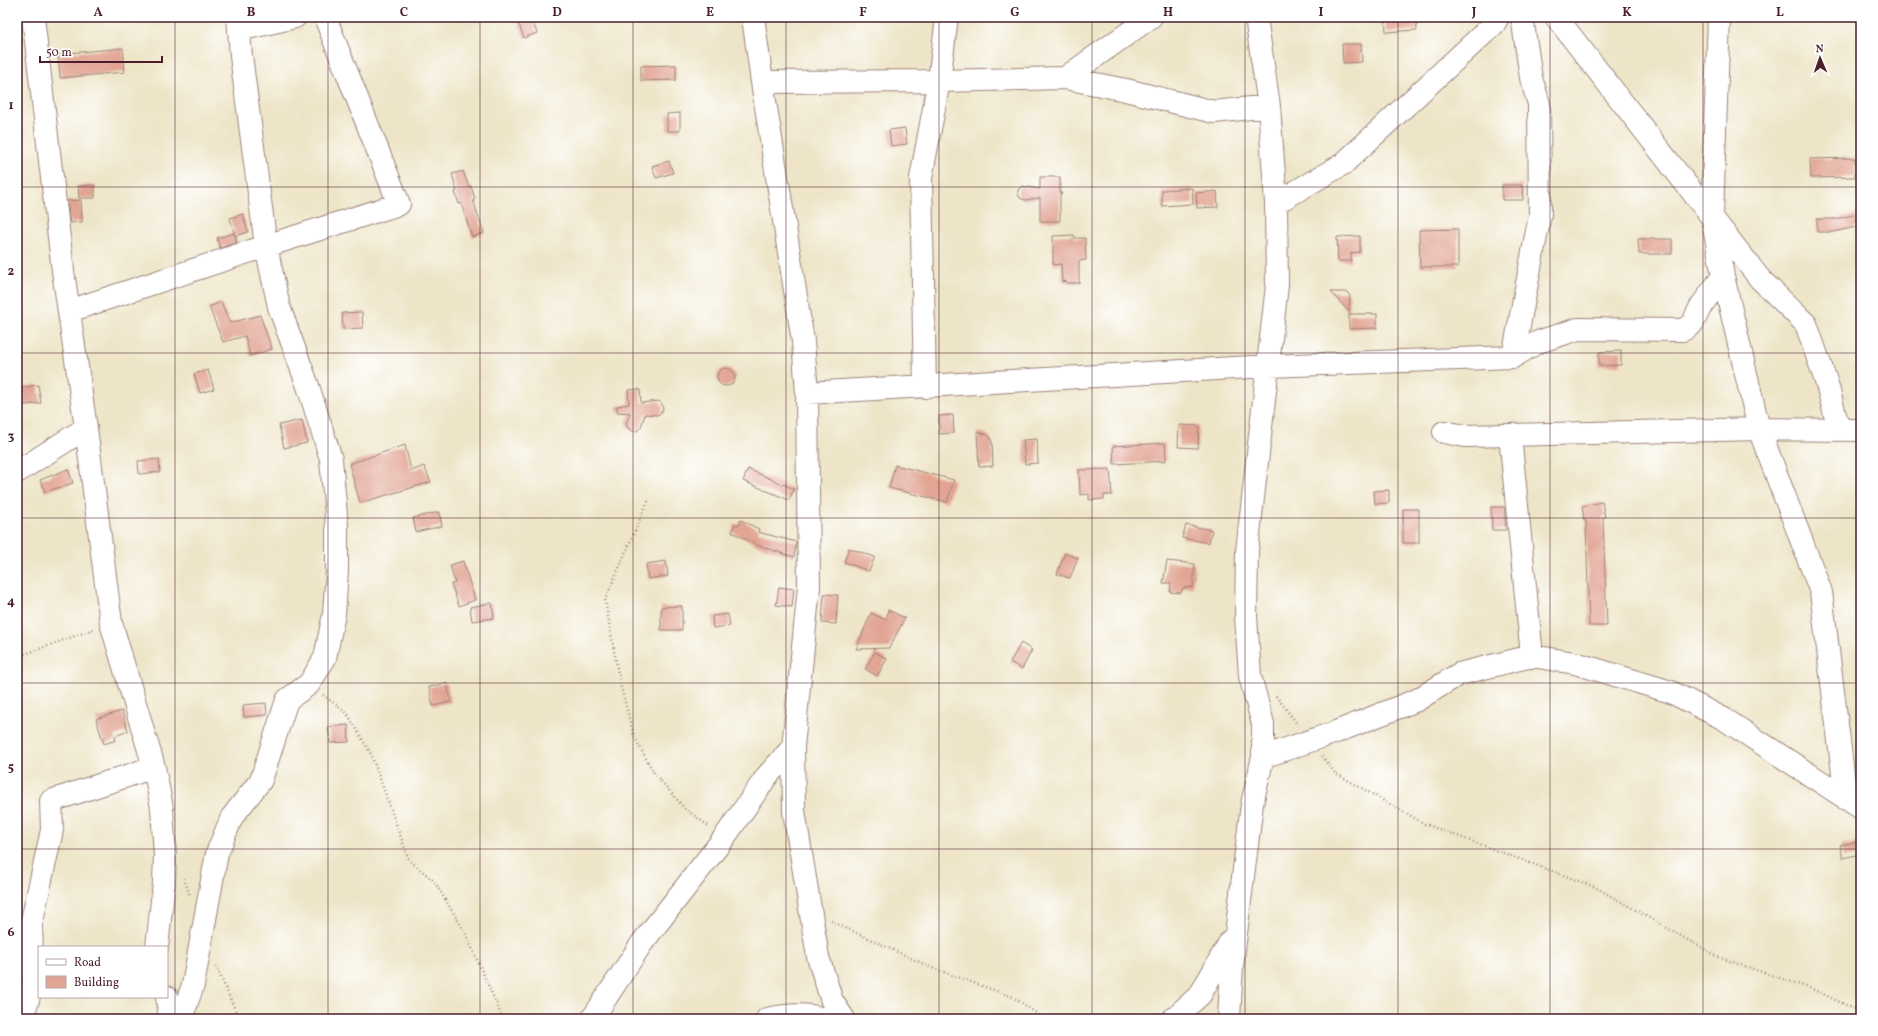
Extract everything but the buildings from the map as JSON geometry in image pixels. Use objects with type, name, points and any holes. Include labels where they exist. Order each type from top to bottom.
[{"type":"street","points":[[33,17],[69,311],[86,428],[111,623],[154,767],[162,808],[165,856],[164,882],[157,946]]},
{"type":"street","points":[[181,1019],[193,985],[216,853],[232,817],[261,780],[287,700],[309,684],[325,658],[334,614],[338,571],[337,527],[331,459],[308,386],[279,307],[266,246],[239,24],[295,17]]},
{"type":"street","points":[[69,311],[266,246],[400,204],[325,17]]},
{"type":"street","points":[[753,17],[803,341],[807,393],[809,587],[793,747],[794,811],[821,964],[832,1001],[844,1019]]},
{"type":"street","points":[[925,387],[921,178],[939,81],[947,17]]},
{"type":"street","points":[[1065,78],[1152,17]]},
{"type":"street","points":[[1228,1019],[1236,930],[1252,804],[1263,757],[1263,724],[1250,676],[1246,617],[1247,550],[1277,285],[1276,203],[1268,106],[1256,17]]},
{"type":"street","points":[[1276,203],[1343,164],[1494,24],[1498,17]]},
{"type":"street","points":[[1513,357],[1540,215],[1539,104],[1531,78],[1522,17]]},
{"type":"street","points":[[1556,17],[1760,279],[1806,324],[1827,384],[1839,430]]},
{"type":"street","points":[[1719,17],[1712,216],[1724,276],[1759,429],[1821,592],[1854,804]]},
{"type":"street","points":[[762,82],[939,81],[1065,78],[1126,90],[1214,112],[1268,106]]},
{"type":"street","points":[[807,393],[1268,366],[1513,357],[1538,342],[1578,329],[1683,330],[1692,324],[1701,306],[1724,276]]},
{"type":"street","points":[[20,467],[86,428]]},
{"type":"street","points":[[1444,432],[1465,436],[1510,436],[1759,429],[1861,430]]},
{"type":"street","points":[[1510,436],[1532,656]]},
{"type":"street","points":[[1263,757],[1310,741],[1417,700],[1459,674],[1532,656],[1575,663],[1671,692],[1724,719],[1854,804]]},
{"type":"street","points":[[592,1019],[642,943],[724,838],[767,776],[793,747]]},
{"type":"street","points":[[22,1019],[33,983],[31,926],[52,830],[51,801],[154,767]]},
{"type":"street","points":[[1173,1019],[1200,994],[1236,930]]},
{"type":"street","points":[[167,998],[170,1019]]},
{"type":"street","points":[[767,1019],[783,1015],[816,1016],[824,1019]]},
{"type":"path","points":[[648,501],[605,600],[620,684],[634,736],[654,773],[685,809],[724,838]]},
{"type":"path","points":[[17,657],[111,623]]},
{"type":"path","points":[[309,684],[347,713],[367,747],[409,860],[434,881],[465,932],[503,1019]]},
{"type":"path","points":[[1271,690],[1335,773],[1425,824],[1595,887],[1718,957],[1812,989],[1861,1012]]},
{"type":"path","points":[[811,911],[932,968],[1013,997],[1045,1019]]}]
